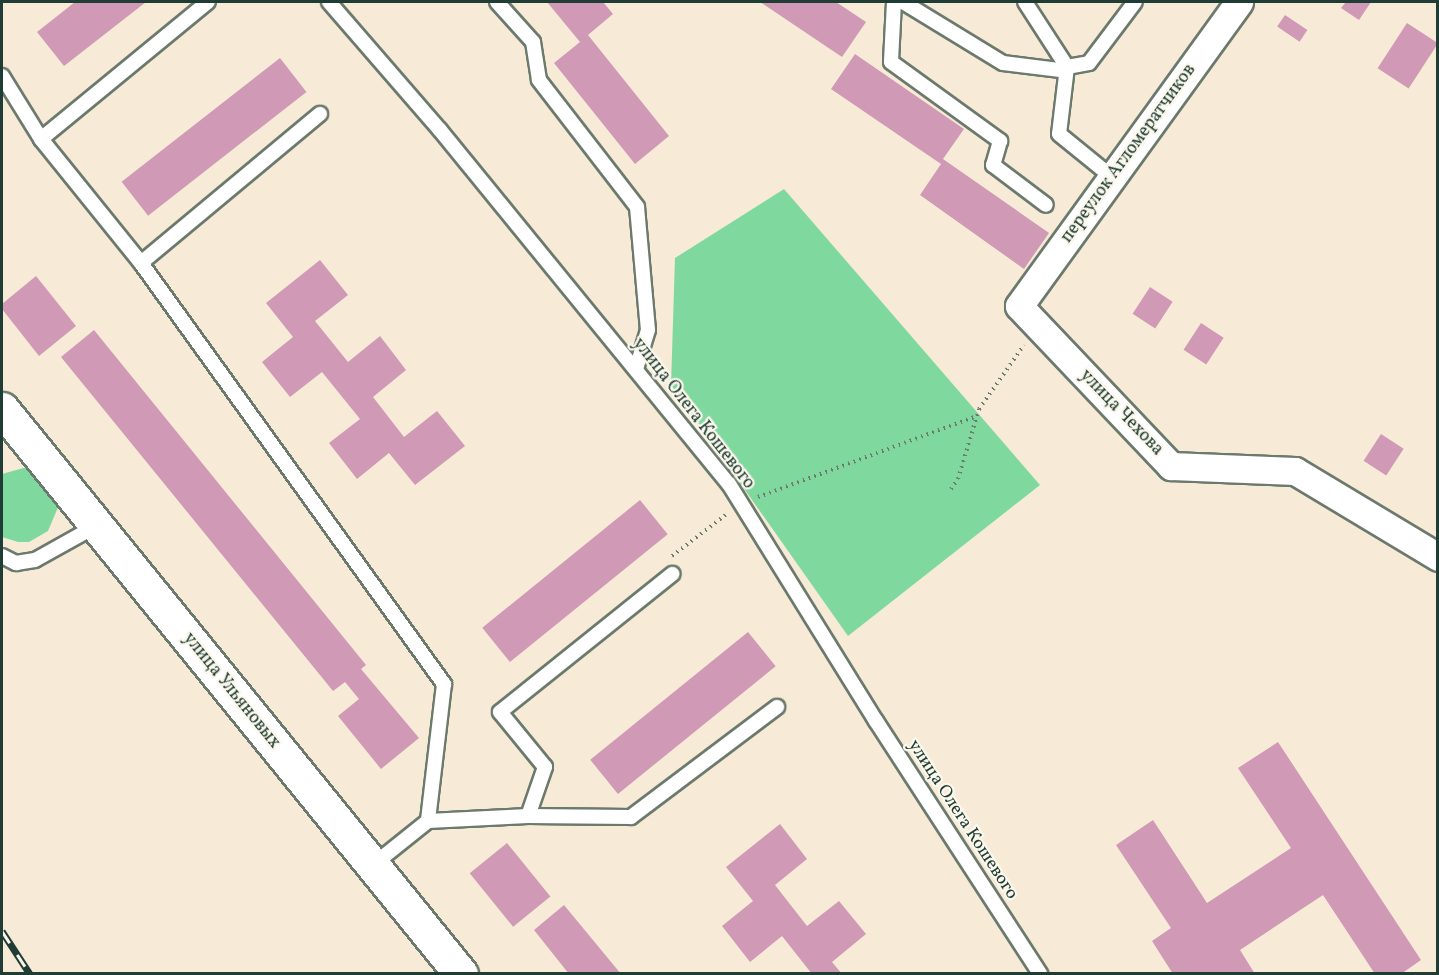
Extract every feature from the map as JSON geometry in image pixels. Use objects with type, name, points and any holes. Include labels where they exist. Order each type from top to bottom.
[{"type":"street","name":"переулок Агломератчиков","points":[[1019,306],[1239,2]]},
{"type":"street","name":"улица Чехова","points":[[1019,306],[1172,466],[1295,471],[1437,557]]},
{"type":"street","name":"улица Ульяновых","points":[[6,424],[96,526],[460,974]]},
{"type":"lane","points":[[41,139],[208,2]]},
{"type":"lane","name":"улица Олега Кошевого","points":[[328,2],[440,130],[636,369],[741,503],[876,721],[1040,974]]},
{"type":"lane","points":[[496,2],[533,42],[539,80],[637,207],[648,330],[636,369]]},
{"type":"lane","points":[[894,2],[891,62],[1000,141],[993,165],[1046,205]]},
{"type":"lane","points":[[903,2],[1003,63],[1067,69],[1089,63],[1135,2]]},
{"type":"lane","points":[[1025,2],[1067,69],[1059,134],[1112,177]]},
{"type":"lane","points":[[2,76],[41,139],[141,263],[444,684],[428,821]]},
{"type":"lane","points":[[141,263],[320,114]]},
{"type":"lane","points":[[2,556],[16,563],[35,560],[96,526]]},
{"type":"lane","points":[[528,816],[545,767],[500,712],[672,574]]},
{"type":"lane","points":[[373,865],[428,821],[528,816],[631,817],[777,707]]},
{"type":"path","points":[[951,489],[958,478],[977,416],[1024,346],[1019,306]]},
{"type":"path","points":[[672,574],[663,562],[741,503],[977,416]]},
{"type":"green space","points":[[784,189],[1040,485],[848,636],[671,385],[675,258]]},
{"type":"green space","points":[[27,467],[44,475],[59,505],[48,531],[29,542],[18,542],[2,537],[2,474]]},
{"type":"building","points":[[75,2],[146,2],[64,66],[37,32]]},
{"type":"building","points":[[547,2],[603,2],[613,14],[588,35],[669,136],[635,164],[554,63],[580,42]]},
{"type":"building","points":[[760,2],[836,2],[866,22],[842,57]]},
{"type":"building","points":[[1346,2],[1371,2],[1359,20],[1341,8]]},
{"type":"building","points":[[1285,15],[1307,30],[1300,42],[1277,27]]},
{"type":"building","points":[[1407,23],[1438,43],[1409,88],[1378,68]]},
{"type":"building","points":[[855,54],[964,129],[943,159],[1049,233],[1024,269],[920,195],[941,164],[831,89]]},
{"type":"building","points":[[280,58],[306,92],[148,216],[122,182]]},
{"type":"building","points":[[320,260],[348,295],[315,321],[348,362],[380,336],[406,370],[373,397],[404,437],[437,411],[465,446],[415,485],[389,453],[357,479],[329,443],[360,419],[322,372],[290,397],[262,362],[293,337],[266,303]]},
{"type":"building","points":[[36,276],[76,326],[39,356],[2,309],[2,304]]},
{"type":"building","points":[[1150,287],[1173,302],[1155,329],[1133,314]]},
{"type":"building","points":[[1201,323],[1224,338],[1206,365],[1184,350]]},
{"type":"building","points":[[94,330],[366,665],[361,669],[419,738],[381,769],[338,716],[359,699],[345,682],[333,691],[61,357]]},
{"type":"building","points":[[1381,434],[1404,449],[1386,476],[1364,461]]},
{"type":"building","points":[[640,500],[668,534],[510,662],[482,628]]},
{"type":"building","points":[[748,632],[776,666],[618,794],[590,760]]},
{"type":"building","points":[[1278,742],[1421,960],[1401,974],[1375,974],[1323,895],[1240,950],[1255,974],[1173,974],[1152,941],[1171,928],[1116,845],[1153,820],[1207,903],[1291,848],[1238,768]]},
{"type":"building","points":[[780,824],[807,859],[775,885],[807,926],[839,901],[866,934],[832,962],[842,974],[812,974],[782,936],[750,962],[722,926],[753,901],[726,867]]},
{"type":"building","points":[[507,843],[550,897],[513,927],[470,873]]},
{"type":"building","points":[[564,905],[621,974],[569,974],[534,930]]},
{"type":"railway","points":[[2,931],[30,974]]}]
